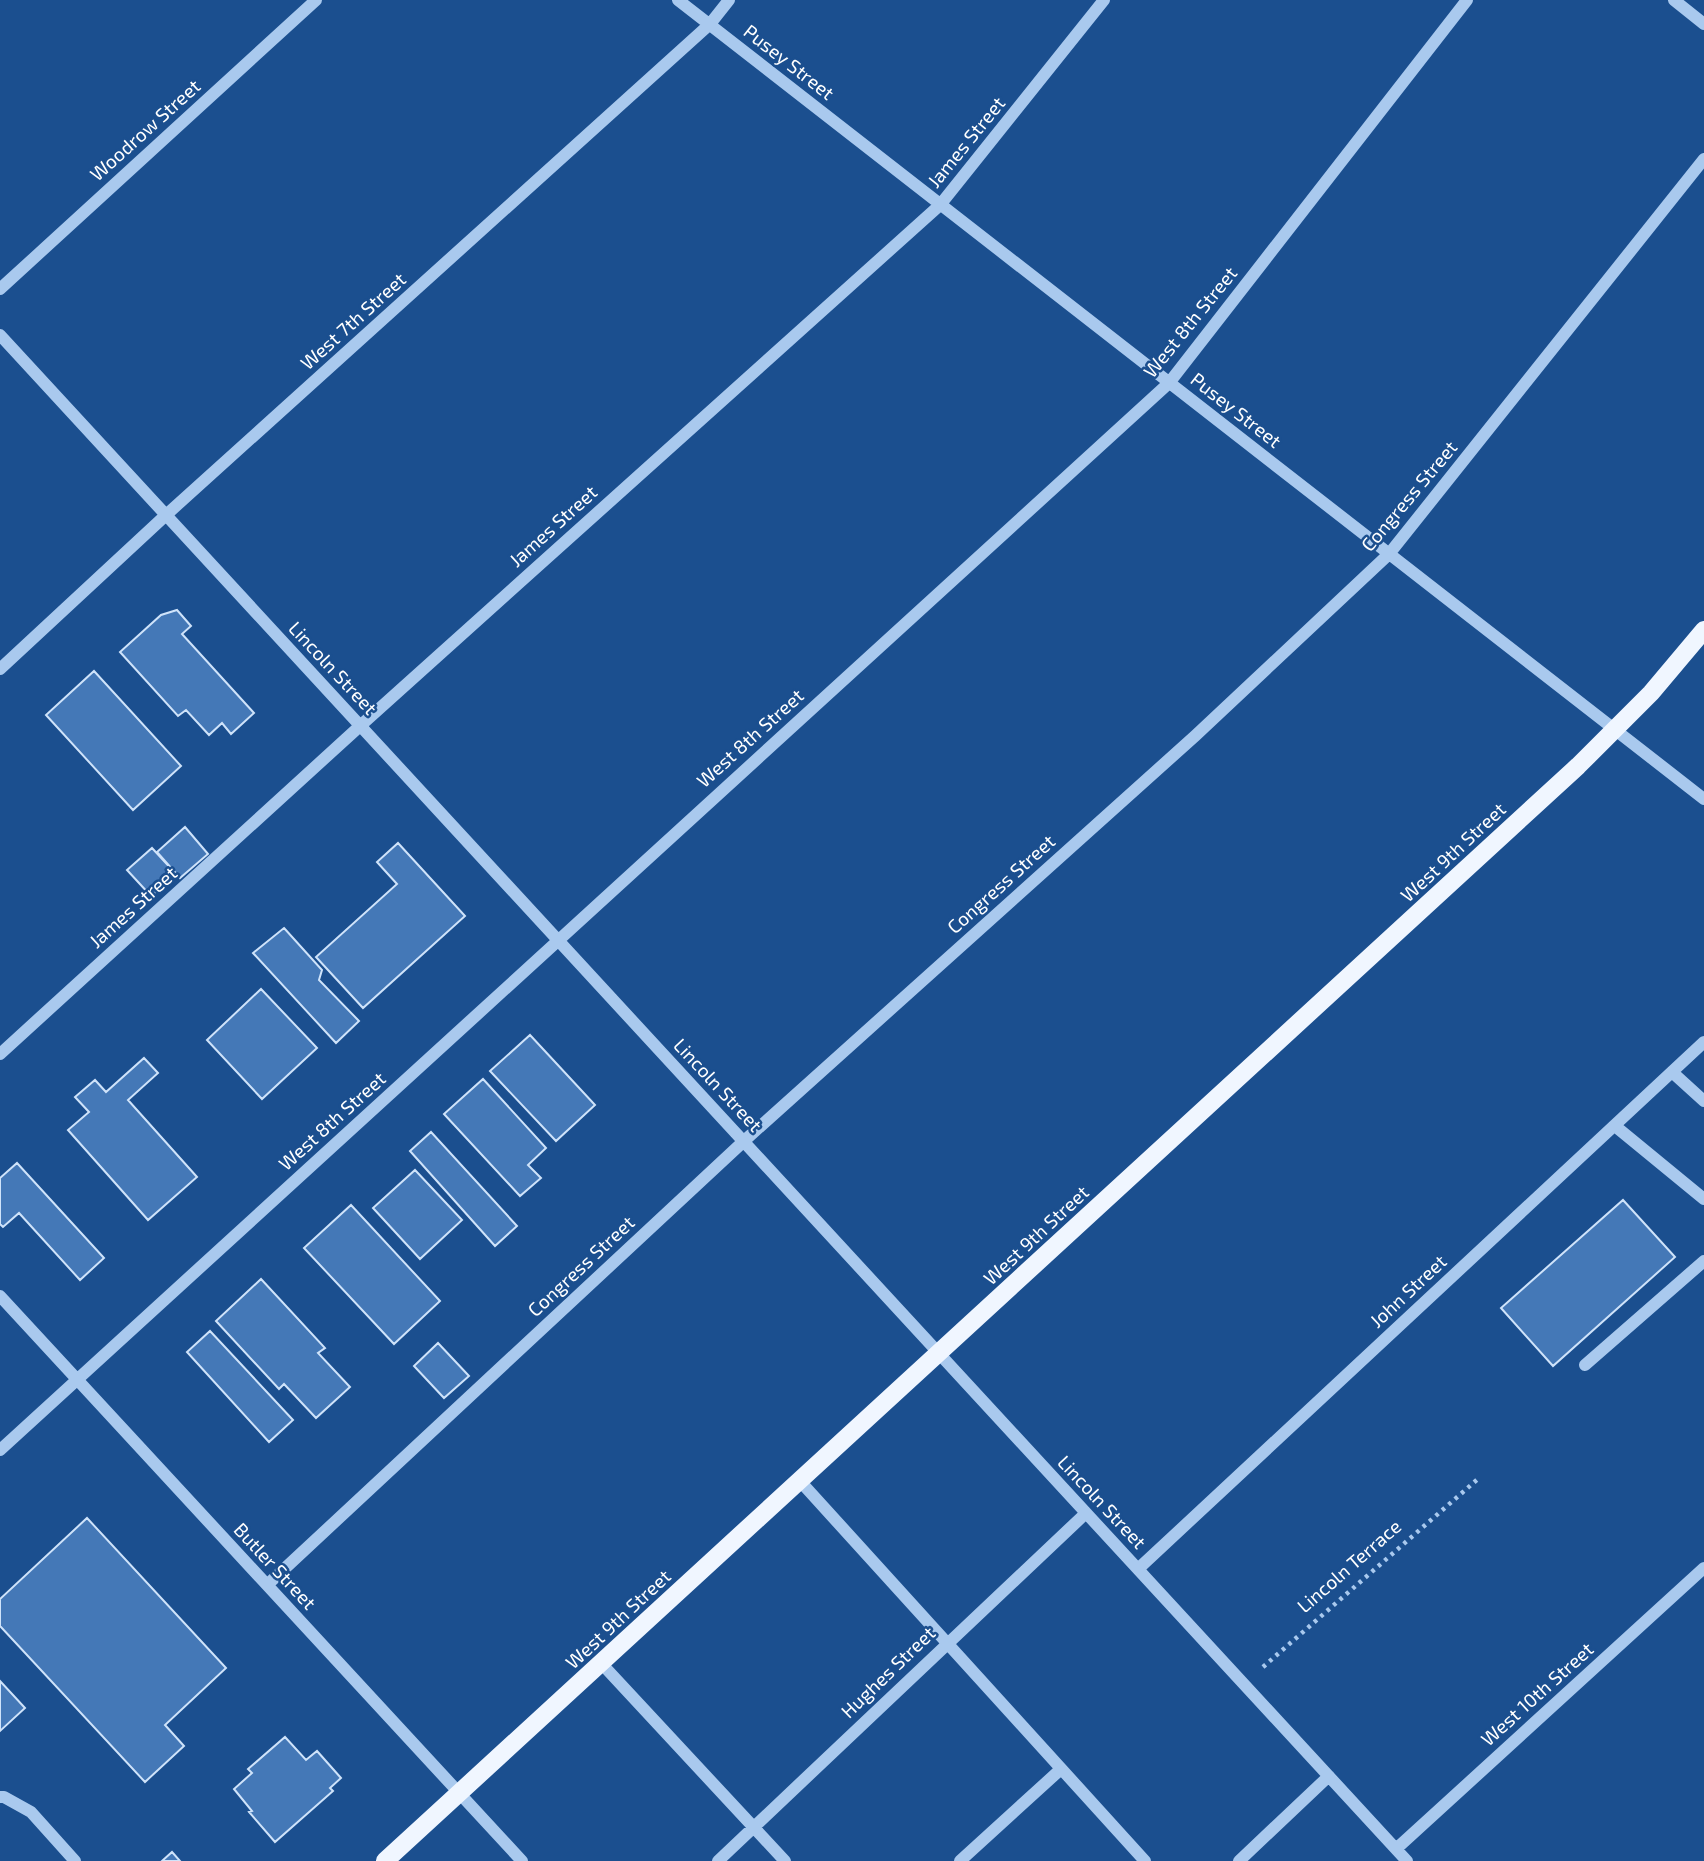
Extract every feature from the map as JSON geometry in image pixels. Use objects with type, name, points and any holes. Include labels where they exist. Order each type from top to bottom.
[{"type":"main road","name":"West 9th Street","points":[[385,1861],[1547,795],[1651,694],[1704,630]]},
{"type":"street","name":"Woodrow Street","points":[[0,289],[316,0]]},
{"type":"street","name":"Pusey Street","points":[[678,0],[1704,799]]},
{"type":"street","name":"West 7th Street","points":[[0,669],[710,24],[729,0]]},
{"type":"street","name":"James Street","points":[[0,1054],[360,726],[940,205],[1104,0]]},
{"type":"street","name":"West 8th Street","points":[[0,1450],[1169,383],[1467,0]]},
{"type":"street","points":[[1674,0],[1704,24]]},
{"type":"street","name":"Congress Street","points":[[267,1585],[744,1141],[1195,736],[1389,554],[1704,159]]},
{"type":"street","name":"Lincoln Street","points":[[0,335],[1407,1861]]},
{"type":"street","name":"John Street","points":[[1138,1569],[1704,1042]]},
{"type":"street","points":[[1672,1072],[1704,1101]]},
{"type":"street","points":[[1615,1126],[1704,1199]]},
{"type":"street","points":[[1585,1366],[1704,1261]]},
{"type":"street","name":"Butler Street","points":[[0,1296],[522,1861]]},
{"type":"street","points":[[800,1481],[1145,1861]]},
{"type":"street","name":"Hughes Street","points":[[718,1861],[1086,1513]]},
{"type":"street","name":"West 10th Street","points":[[1396,1849],[1704,1568]]},
{"type":"street","points":[[601,1663],[785,1861]]},
{"type":"street","points":[[960,1861],[1061,1769]]},
{"type":"street","points":[[1239,1861],[1329,1776]]},
{"type":"street","points":[[0,1797],[31,1812],[75,1861]]},
{"type":"path","name":"Lincoln Terrace","points":[[1244,1684],[1479,1478]]},
{"type":"building","points":[[177,610],[191,626],[182,634],[254,713],[231,734],[222,723],[209,735],[186,710],[178,716],[120,652],[161,615]]},
{"type":"building","points":[[94,671],[181,766],[133,810],[46,715]]},
{"type":"building","points":[[185,827],[208,854],[180,878],[157,852]]},
{"type":"building","points":[[398,843],[465,916],[363,1008],[316,957],[397,884],[377,862]]},
{"type":"building","points":[[152,848],[176,874],[151,896],[127,870]]},
{"type":"building","points":[[284,928],[322,970],[319,980],[359,1021],[336,1043],[253,953]]},
{"type":"building","points":[[261,989],[317,1048],[262,1099],[207,1040]]},
{"type":"building","points":[[530,1035],[595,1105],[556,1141],[490,1071]]},
{"type":"building","points":[[144,1058],[158,1073],[128,1100],[197,1177],[148,1220],[68,1130],[89,1112],[75,1097],[95,1080],[106,1092]]},
{"type":"building","points":[[483,1079],[546,1148],[528,1165],[541,1178],[520,1196],[444,1114]]},
{"type":"building","points":[[431,1132],[517,1226],[495,1246],[410,1151]]},
{"type":"building","points":[[17,1163],[104,1258],[80,1280],[19,1213],[3,1227],[0,1224],[0,1178]]},
{"type":"building","points":[[415,1170],[462,1220],[420,1259],[373,1208]]},
{"type":"building","points":[[1623,1200],[1675,1257],[1553,1366],[1501,1308]]},
{"type":"building","points":[[351,1205],[440,1301],[394,1344],[304,1248]]},
{"type":"building","points":[[261,1279],[325,1348],[318,1353],[350,1387],[316,1418],[284,1384],[279,1389],[216,1321]]},
{"type":"building","points":[[210,1331],[293,1420],[269,1442],[187,1352]]},
{"type":"building","points":[[438,1343],[469,1376],[444,1398],[414,1366]]},
{"type":"building","points":[[87,1518],[226,1668],[165,1725],[184,1746],[145,1782],[0,1626],[0,1599]]},
{"type":"building","points":[[0,1681],[25,1708],[0,1731]]},
{"type":"building","points":[[285,1737],[306,1760],[317,1751],[341,1778],[330,1788],[333,1791],[275,1842],[249,1812],[252,1811],[234,1789],[252,1773],[248,1769]]},
{"type":"building","points":[[172,1852],[180,1861],[162,1861]]}]
